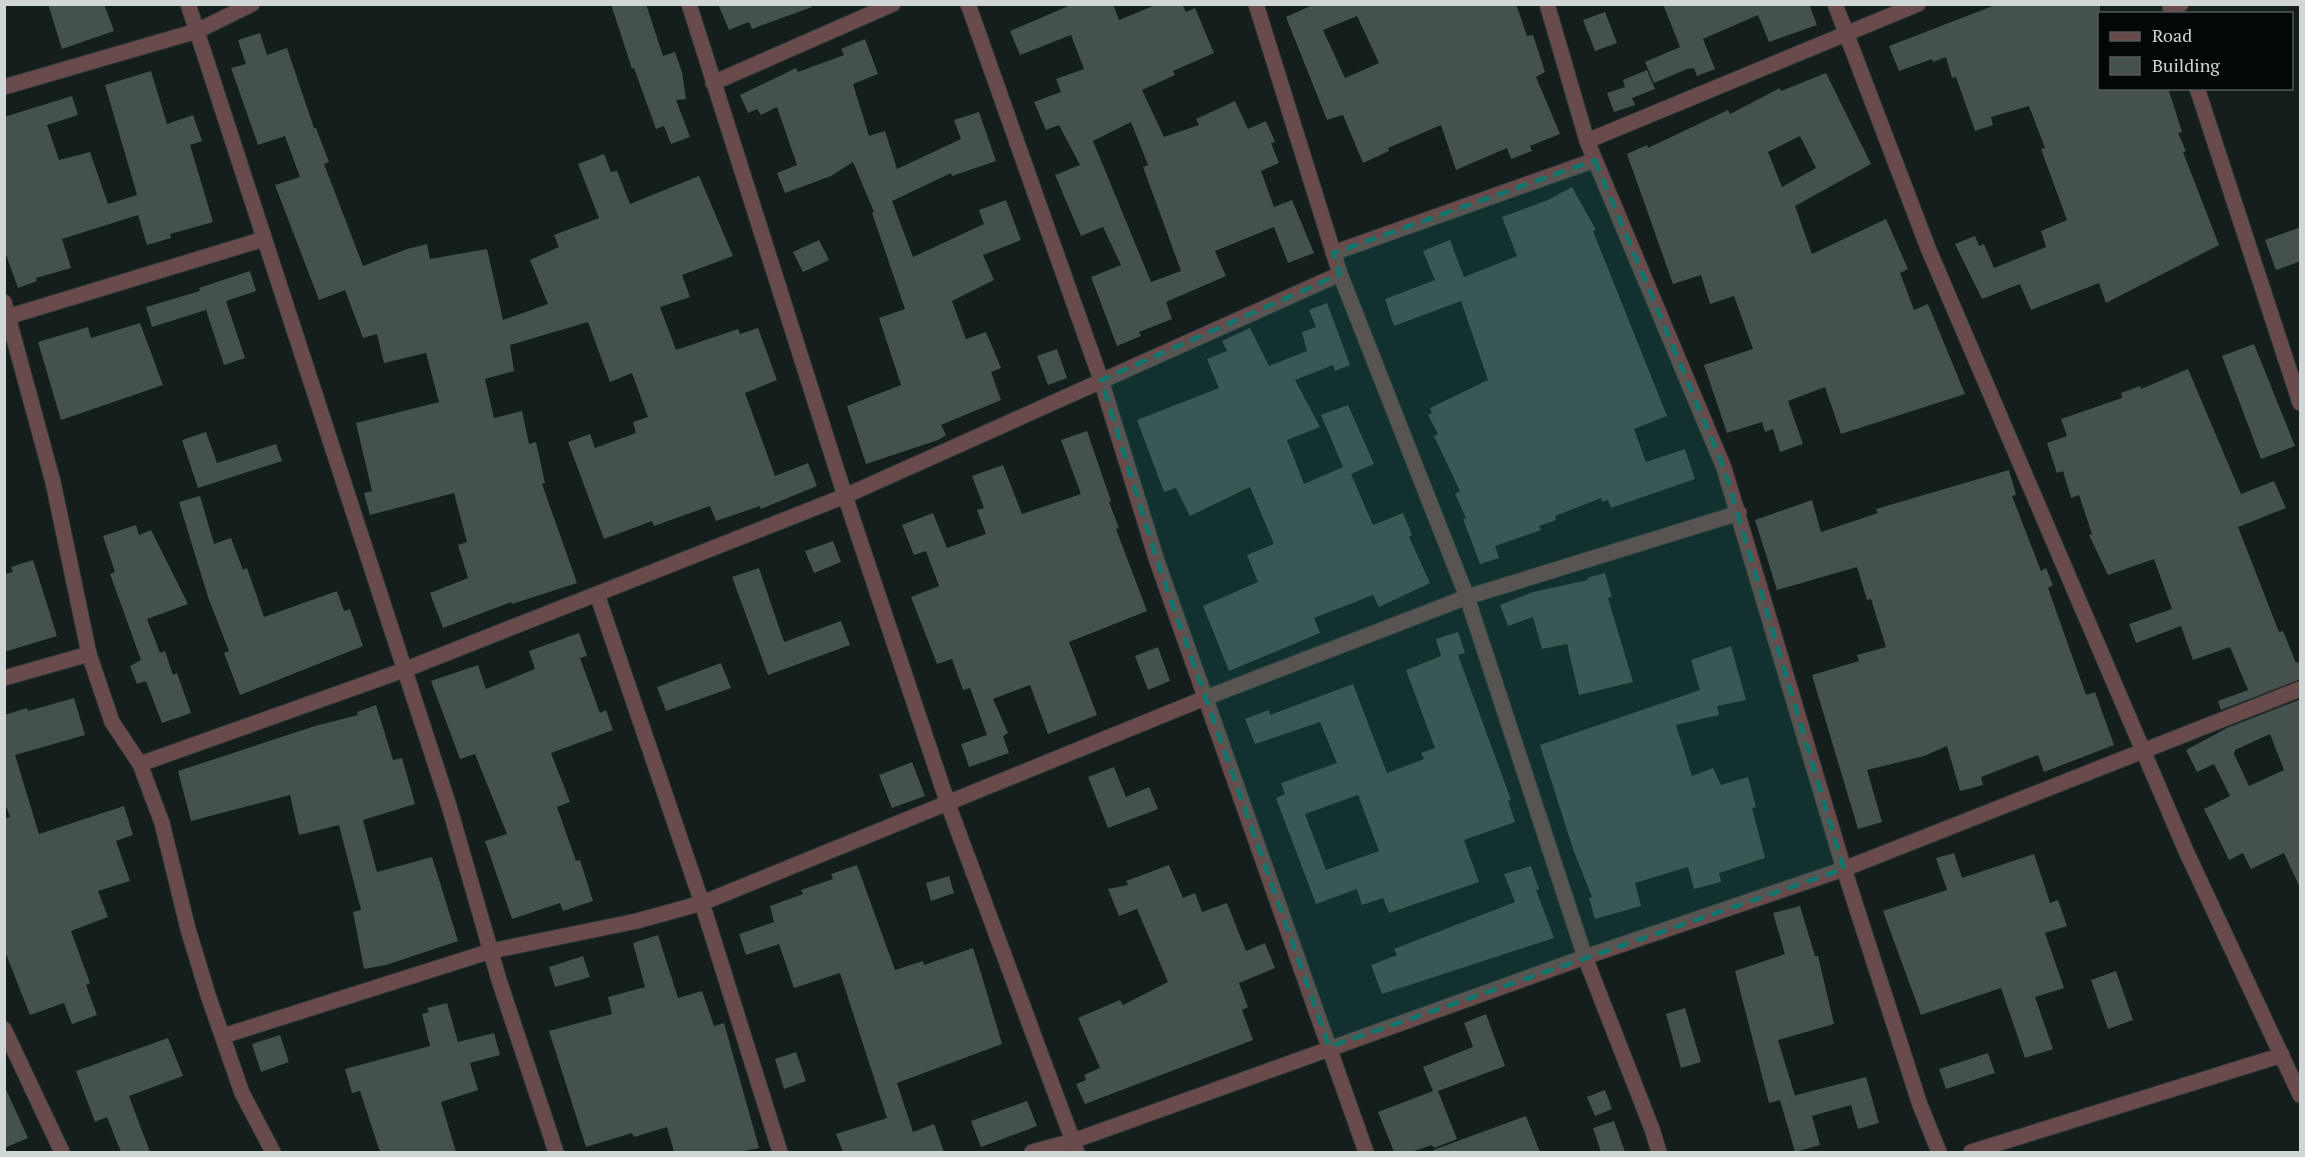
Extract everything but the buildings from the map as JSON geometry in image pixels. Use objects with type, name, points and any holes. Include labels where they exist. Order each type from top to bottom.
[{"type":"street","points":[[188,4],[449,806],[491,951],[556,1152]]},
{"type":"street","points":[[4,87],[197,31],[252,4]]},
{"type":"street","points":[[689,4],[845,496],[948,804],[1075,1147]]},
{"type":"street","points":[[713,84],[893,4]]},
{"type":"street","points":[[968,4],[1101,380],[1157,561],[1366,1152]]},
{"type":"street","points":[[1256,4],[1340,274],[1467,597],[1586,957],[1659,1152]]},
{"type":"street","points":[[1547,4],[1587,141],[1724,468],[1844,869],[1920,1105],[1939,1152]]},
{"type":"street","points":[[1835,4],[1928,248],[2186,851],[2301,1095]]},
{"type":"street","points":[[1587,141],[1918,4]]},
{"type":"street","points":[[2198,90],[2301,403]]},
{"type":"street","points":[[1333,253],[1595,160]]},
{"type":"street","points":[[264,239],[6,312],[53,482],[89,654],[112,722],[140,764],[162,823],[188,929],[242,1093],[273,1152]]},
{"type":"street","points":[[140,764],[404,670],[845,496],[1340,274]]},
{"type":"street","points":[[223,1036],[491,951],[637,921],[702,903],[1205,698],[1467,597],[1738,513]]},
{"type":"street","points":[[597,594],[702,903],[780,1152]]},
{"type":"street","points":[[4,678],[89,654]]},
{"type":"street","points":[[1032,1152],[1075,1147],[1329,1047],[1844,869],[2301,689]]},
{"type":"street","points":[[4,1029],[62,1152]]},
{"type":"street","points":[[1971,1152],[2282,1055]]},
{"type":"highlighted area","points":[[1595,160],[1724,468],[1844,869],[1329,1047],[1157,561],[1101,380],[1340,274],[1333,253]]}]
